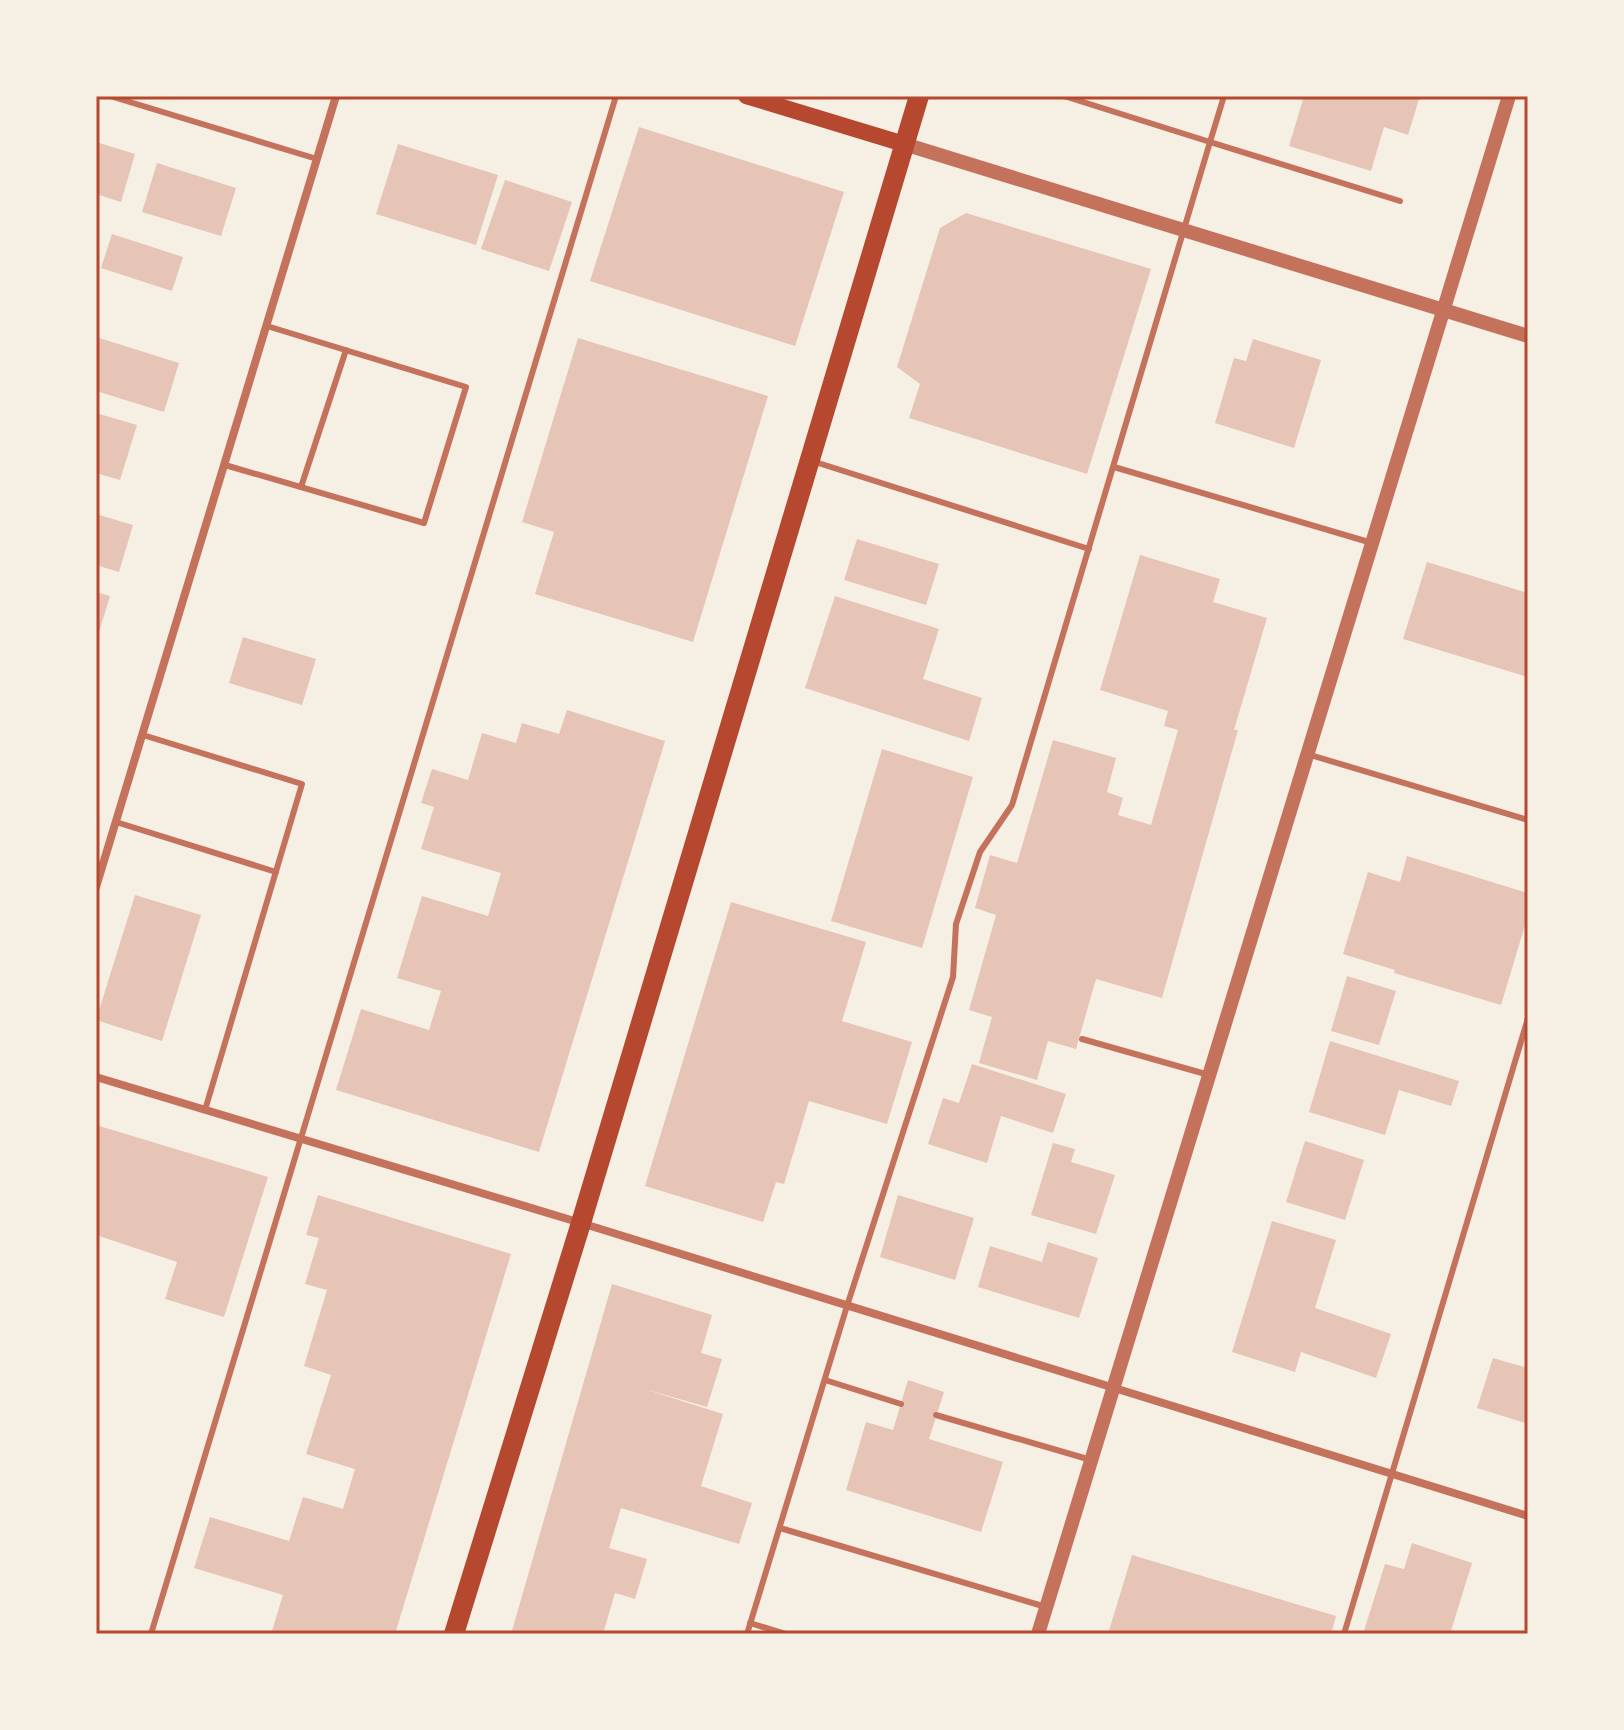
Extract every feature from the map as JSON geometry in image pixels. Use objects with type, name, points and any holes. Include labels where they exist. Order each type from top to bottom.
[{"type":"main road","points":[[746,96],[904,144]]},
{"type":"main road","points":[[454,1634],[581,1223],[919,96]]},
{"type":"street","points":[[96,887],[336,96]]},
{"type":"street","points":[[1038,1634],[1509,96]]},
{"type":"street","points":[[904,144],[1528,336]]},
{"type":"street","points":[[96,1077],[581,1223],[1528,1516]]},
{"type":"lane","points":[[110,96],[317,159]]},
{"type":"lane","points":[[151,1634],[616,96]]},
{"type":"lane","points":[[1064,96],[1400,201]]},
{"type":"lane","points":[[747,1634],[847,1306],[953,977],[956,924],[980,852],[1012,805],[1224,96]]},
{"type":"lane","points":[[225,465],[424,523],[466,387],[267,326]]},
{"type":"lane","points":[[301,487],[346,350]]},
{"type":"lane","points":[[809,460],[1089,549]]},
{"type":"lane","points":[[1114,467],[1372,543]]},
{"type":"lane","points":[[143,735],[302,784],[205,1110]]},
{"type":"lane","points":[[1307,754],[1528,820]]},
{"type":"lane","points":[[116,822],[276,872]]},
{"type":"lane","points":[[1344,1634],[1528,1018]]},
{"type":"lane","points":[[1082,1039],[1209,1075]]},
{"type":"lane","points":[[825,1380],[901,1404]]},
{"type":"lane","points":[[936,1415],[1091,1460]]},
{"type":"lane","points":[[780,1528],[1046,1607]]},
{"type":"lane","points":[[750,1623],[786,1634]]},
{"type":"building","points":[[1304,96],[1420,96],[1408,135],[1384,127],[1371,171],[1289,146]]},
{"type":"building","points":[[639,127],[844,192],[795,346],[590,281]]},
{"type":"building","points":[[96,142],[135,154],[121,202],[96,194]]},
{"type":"building","points":[[398,144],[498,175],[476,245],[376,214]]},
{"type":"building","points":[[157,163],[236,188],[221,236],[142,212]]},
{"type":"building","points":[[505,180],[572,202],[549,271],[481,249]]},
{"type":"building","points":[[966,213],[1151,269],[1087,474],[909,418],[920,384],[897,367],[940,228]]},
{"type":"building","points":[[112,234],[183,257],[172,291],[101,268]]},
{"type":"building","points":[[96,337],[179,363],[164,412],[96,391]]},
{"type":"building","points":[[578,338],[768,396],[693,642],[535,594],[554,532],[522,522]]},
{"type":"building","points":[[1253,339],[1321,360],[1294,448],[1215,423],[1234,358],[1246,361]]},
{"type":"building","points":[[96,413],[137,425],[120,480],[96,473]]},
{"type":"building","points":[[96,514],[133,525],[119,572],[96,565]]},
{"type":"building","points":[[857,539],[939,564],[926,605],[844,580]]},
{"type":"building","points":[[1140,555],[1220,579],[1213,602],[1267,618],[1162,998],[1096,979],[1076,1049],[1048,1041],[1037,1080],[979,1063],[992,1017],[969,1010],[996,915],[975,908],[990,855],[1017,863],[1053,740],[1116,758],[1107,792],[1123,798],[1118,815],[1151,825],[1178,730],[1164,726],[1168,711],[1100,690]]},
{"type":"building","points":[[1427,562],[1528,593],[1528,677],[1403,639]]},
{"type":"building","points":[[96,592],[110,596],[97,639],[96,639]]},
{"type":"building","points":[[835,596],[939,629],[923,679],[982,698],[969,741],[805,688]]},
{"type":"building","points":[[243,637],[316,659],[302,705],[229,683]]},
{"type":"building","points":[[567,710],[665,741],[539,1152],[336,1090],[361,1009],[429,1030],[441,991],[397,978],[422,896],[488,916],[501,873],[421,849],[434,807],[421,803],[432,769],[468,780],[482,733],[516,743],[522,723],[559,734]]},
{"type":"building","points":[[882,749],[973,777],[922,948],[831,921]]},
{"type":"building","points":[[1407,856],[1528,893],[1528,915],[1501,1005],[1394,973],[1395,970],[1343,954],[1368,872],[1400,882]]},
{"type":"building","points":[[135,895],[201,915],[162,1041],[96,1020]]},
{"type":"building","points":[[731,902],[866,942],[842,1021],[912,1042],[887,1124],[809,1101],[784,1184],[776,1182],[763,1222],[645,1186]]},
{"type":"building","points":[[1347,976],[1396,991],[1379,1045],[1331,1031]]},
{"type":"building","points":[[1330,1041],[1459,1081],[1451,1106],[1399,1090],[1385,1135],[1309,1112]]},
{"type":"building","points":[[972,1064],[1066,1094],[1053,1133],[1001,1116],[987,1163],[928,1144],[943,1098],[959,1103]]},
{"type":"building","points":[[96,1125],[268,1177],[224,1317],[165,1299],[177,1262],[96,1235]]},
{"type":"building","points":[[1305,1141],[1364,1160],[1345,1220],[1286,1202]]},
{"type":"building","points":[[1053,1143],[1075,1149],[1071,1162],[1115,1175],[1096,1234],[1031,1215]]},
{"type":"building","points":[[318,1195],[511,1254],[395,1634],[271,1634],[283,1595],[194,1568],[210,1517],[289,1541],[303,1497],[343,1509],[355,1469],[306,1454],[331,1375],[304,1366],[327,1290],[305,1284],[319,1238],[306,1235]]},
{"type":"building","points":[[898,1195],[974,1218],[955,1280],[880,1257]]},
{"type":"building","points":[[1272,1221],[1336,1240],[1315,1308],[1391,1334],[1376,1378],[1301,1352],[1295,1372],[1232,1352]]},
{"type":"building","points":[[1048,1242],[1098,1258],[1079,1318],[978,1287],[990,1246],[1042,1262]]},
{"type":"building","points":[[612,1284],[712,1315],[701,1353],[722,1359],[707,1407],[641,1388],[723,1414],[701,1486],[752,1503],[739,1544],[621,1508],[609,1548],[647,1559],[635,1599],[615,1593],[603,1634],[511,1634]]},
{"type":"building","points":[[1493,1358],[1528,1368],[1528,1424],[1477,1408]]},
{"type":"building","points":[[908,1380],[944,1392],[929,1439],[1003,1462],[981,1532],[846,1490],[866,1422],[893,1430]]},
{"type":"building","points":[[1412,1543],[1472,1563],[1450,1634],[1363,1634],[1385,1564],[1404,1569]]},
{"type":"building","points":[[1132,1555],[1336,1616],[1331,1634],[1108,1634]]}]
